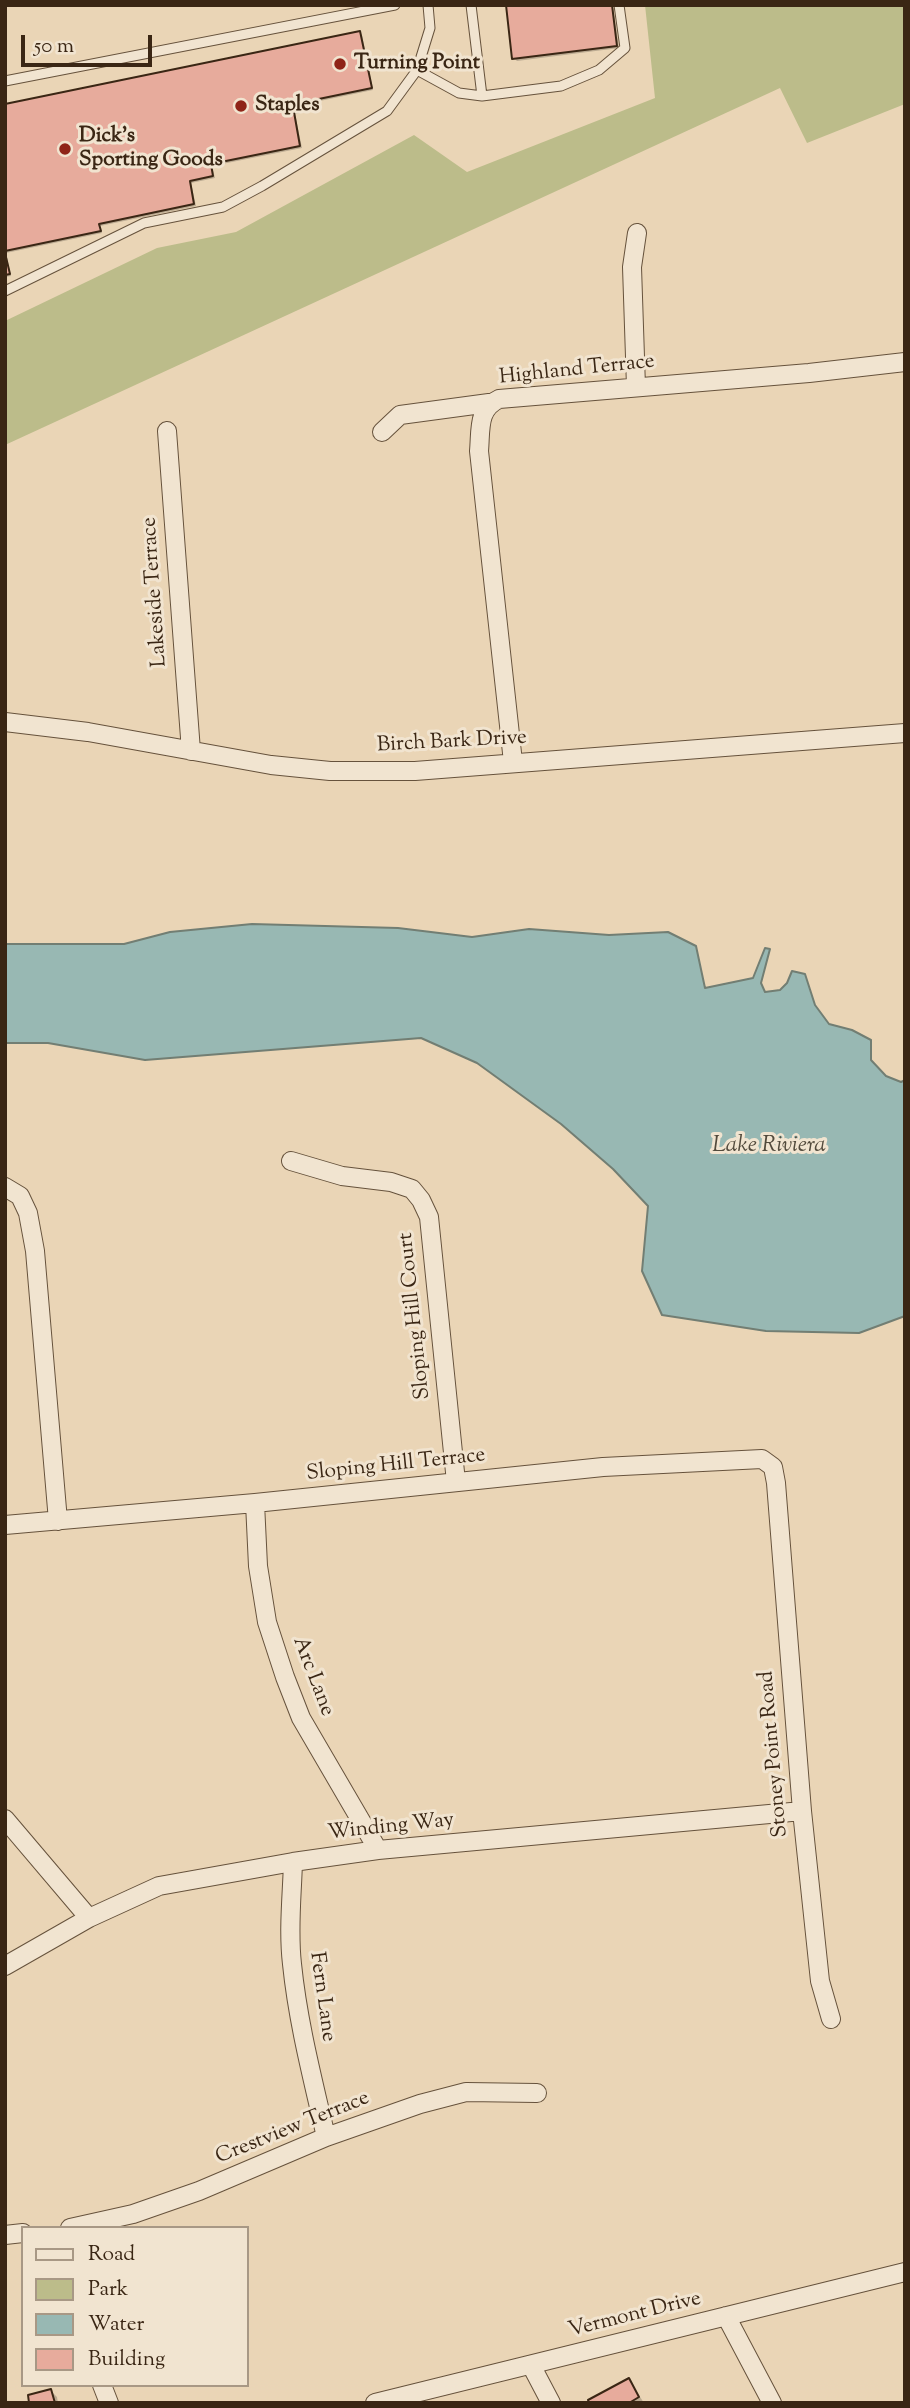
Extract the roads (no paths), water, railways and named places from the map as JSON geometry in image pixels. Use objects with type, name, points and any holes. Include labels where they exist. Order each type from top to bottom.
[{"type":"street","points":[[636,387],[632,267],[638,233]]},
{"type":"street","name":"Highland Terrace","points":[[513,762],[479,452],[483,412],[489,404],[499,399],[905,362]]},
{"type":"street","points":[[382,432],[400,415],[489,404]]},
{"type":"street","name":"Lakeside Terrace","points":[[167,431],[191,751]]},
{"type":"street","name":"Birch Bark Drive","points":[[5,722],[88,732],[271,765],[330,771],[415,771],[905,733]]},
{"type":"street","name":"Sloping Hill Court","points":[[291,1161],[342,1177],[391,1182],[412,1189],[421,1200],[429,1217],[456,1482]]},
{"type":"street","points":[[5,1187],[20,1196],[29,1213],[35,1251],[58,1521]]},
{"type":"street","name":"Sloping Hill Terrace","points":[[5,1525],[255,1503],[603,1467],[762,1459],[773,1467],[776,1483]]},
{"type":"street","name":"Stoney Point Road","points":[[776,1483],[802,1811],[820,1981],[831,2019]]},
{"type":"street","name":"Arc Lane","points":[[255,1503],[258,1566],[267,1622],[285,1677],[301,1718],[378,1850]]},
{"type":"street","name":"Winding Way","points":[[5,1966],[89,1918],[159,1886],[378,1850],[802,1811]]},
{"type":"street","points":[[5,1819],[89,1918]]},
{"type":"street","name":"Fern Lane","points":[[293,1862],[291,1961],[300,2028],[326,2137]]},
{"type":"street","name":"Crestview Terrace","points":[[78,2226],[133,2214],[199,2192],[326,2137],[420,2104],[466,2092],[537,2093]]},
{"type":"street","name":"Vermont Drive","points":[[375,2403],[905,2272]]},
{"type":"street","points":[[726,2316],[772,2403]]},
{"type":"street","points":[[531,2365],[551,2403]]},
{"type":"lane","points":[[5,81],[395,5]]},
{"type":"lane","points":[[5,291],[144,223],[223,206],[262,186],[387,111],[417,70],[430,29],[428,5]]},
{"type":"lane","points":[[471,5],[482,96]]},
{"type":"lane","points":[[417,70],[459,93],[482,96],[561,86],[599,70],[625,48],[619,5]]},
{"type":"water","name":"Lake Riviera","points":[[252,924],[398,928],[472,937],[529,929],[609,935],[668,932],[696,946],[705,988],[753,978],[765,948],[770,949],[761,983],[765,992],[780,990],[787,983],[792,971],[805,974],[815,1005],[829,1024],[852,1030],[871,1040],[871,1060],[886,1076],[901,1082],[905,1080],[905,1316],[859,1333],[766,1331],[662,1315],[642,1271],[648,1206],[613,1169],[561,1124],[477,1063],[421,1038],[145,1060],[48,1043],[5,1043],[5,944],[124,944],[170,932]]},
{"type":"place","name":"Turning Point","points":[[340,64]]},
{"type":"place","name":"Staples","points":[[241,106]]},
{"type":"place","name":"Dick's Sporting Goods","points":[[65,149]]}]
